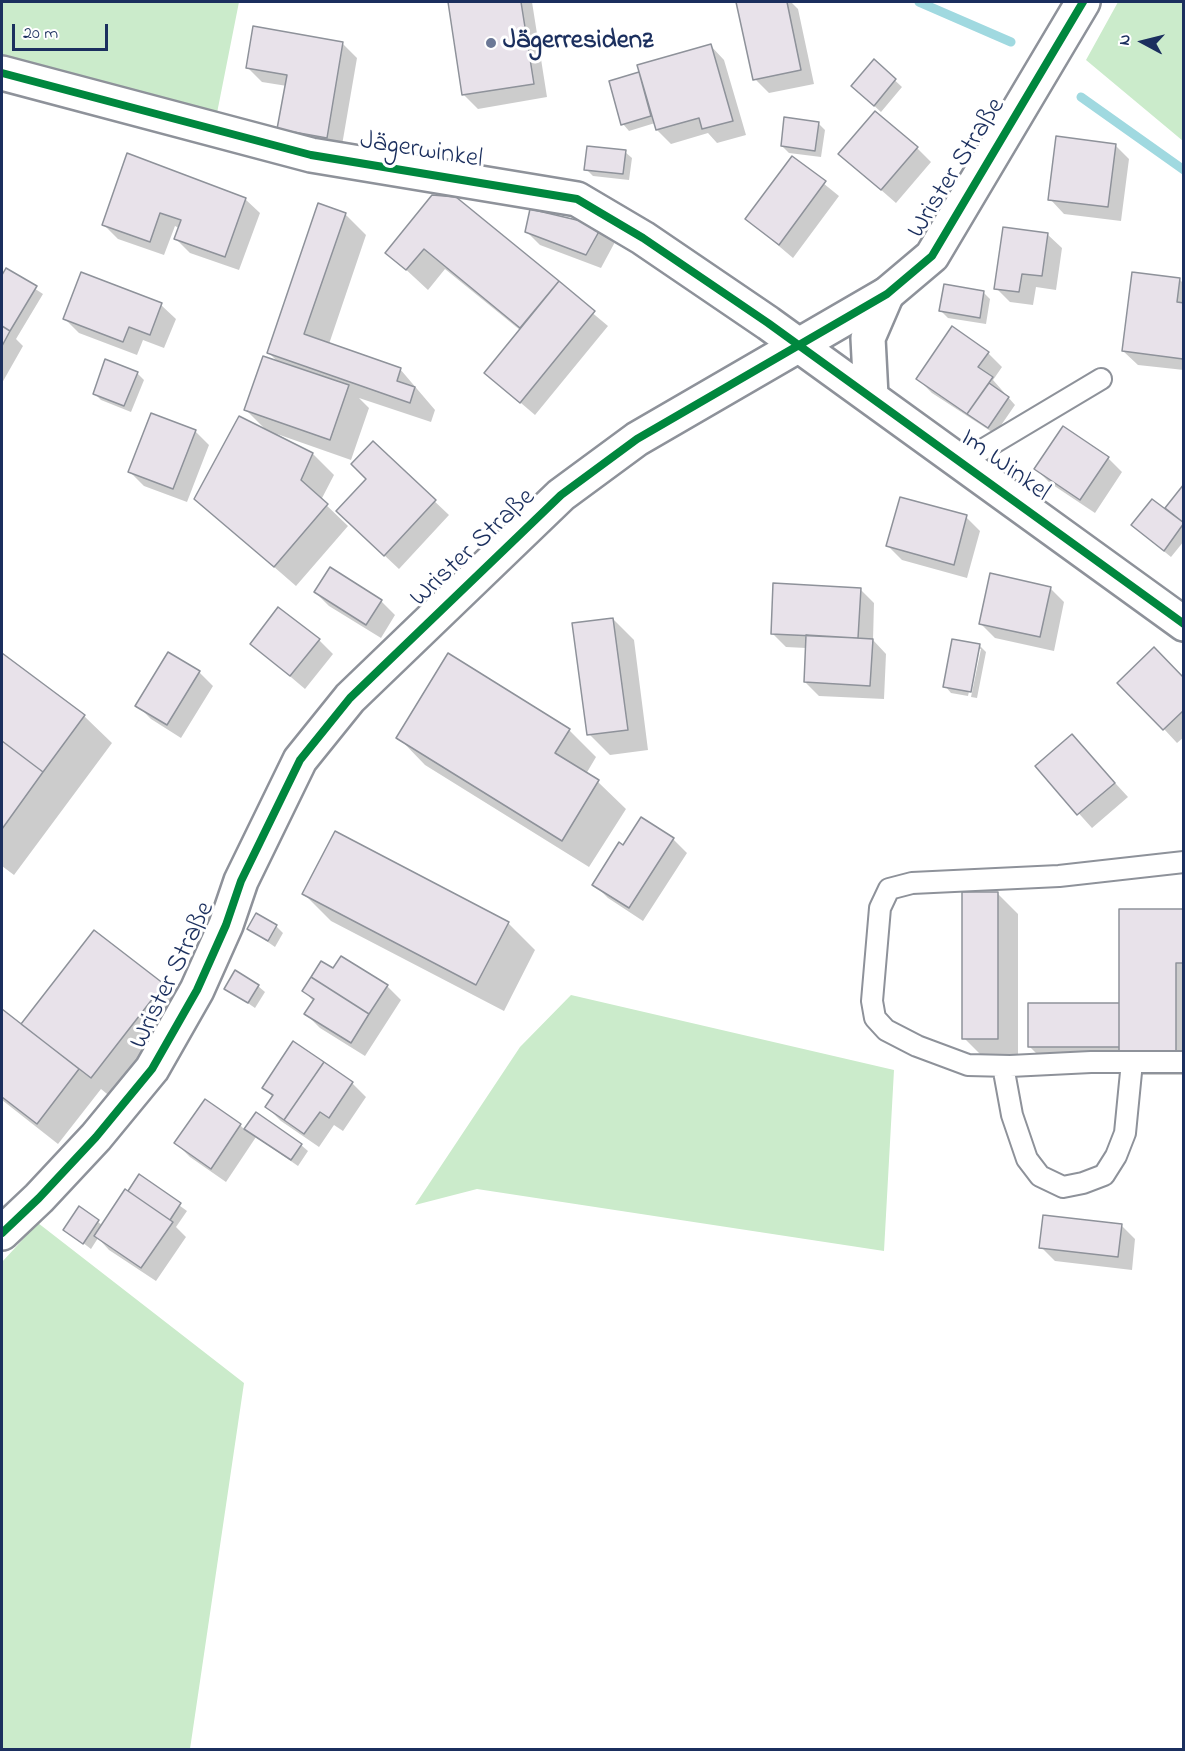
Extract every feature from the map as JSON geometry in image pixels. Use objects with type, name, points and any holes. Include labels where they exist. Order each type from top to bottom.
[{"type":"street","name":"Wrister Straße","points":[[2,1233],[39,1198],[96,1137],[152,1069],[197,990],[226,925],[240,881],[300,760],[350,698],[561,495],[638,439],[887,294],[932,256],[1083,2]]},
{"type":"street","name":"Jägerwinkel","points":[[2,73],[311,155],[577,199],[643,238],[799,345]]},
{"type":"street","points":[[871,396],[868,338],[887,294]]},
{"type":"street","name":"Im Winkel","points":[[799,345],[1184,624]]},
{"type":"lane","points":[[962,462],[1101,379]]},
{"type":"lane","points":[[1184,862],[1059,876],[912,883],[889,889],[880,908],[872,1001],[875,1018],[886,1030],[927,1050],[968,1065],[1184,1062]]},
{"type":"lane","points":[[1004,1066],[1012,1115],[1027,1159],[1040,1176],[1063,1187],[1104,1175],[1116,1156],[1125,1133],[1132,1062]]},
{"type":"green space","points":[[2,2],[239,2],[216,118],[2,61]]},
{"type":"green space","points":[[1118,2],[1183,2],[1183,141],[1086,60]]},
{"type":"green space","points":[[571,995],[894,1070],[884,1251],[477,1189],[415,1205],[520,1047]]},
{"type":"green space","points":[[38,1223],[244,1383],[190,1749],[2,1749],[2,1262]]},
{"type":"building","name":"Jägerresidenz","points":[[448,2],[521,2],[534,84],[462,95]]},
{"type":"building","points":[[736,2],[787,2],[801,70],[753,80]]},
{"type":"building","points":[[253,26],[343,42],[327,138],[277,129],[287,75],[246,68]]},
{"type":"building","points":[[711,44],[733,121],[702,129],[699,118],[656,130],[637,65]]},
{"type":"building","points":[[874,59],[896,79],[874,106],[851,86]]},
{"type":"building","points":[[639,72],[651,116],[621,125],[609,81]]},
{"type":"building","points":[[875,111],[918,147],[881,190],[838,154]]},
{"type":"building","points":[[784,117],[819,122],[815,151],[781,146]]},
{"type":"building","points":[[1056,136],[1116,144],[1108,207],[1048,200]]},
{"type":"building","points":[[587,146],[626,150],[623,174],[584,170]]},
{"type":"building","points":[[127,153],[246,198],[225,257],[174,239],[181,220],[160,213],[150,242],[102,225]]},
{"type":"building","points":[[792,156],[826,181],[779,245],[745,219]]},
{"type":"building","points":[[432,195],[456,197],[559,281],[520,328],[424,249],[406,270],[385,253]]},
{"type":"building","points":[[318,203],[346,213],[304,334],[401,368],[397,381],[415,387],[410,403],[267,353]]},
{"type":"building","points":[[530,209],[602,226],[586,255],[525,232]]},
{"type":"building","points":[[1003,227],[1048,233],[1042,276],[1022,274],[1019,292],[994,289]]},
{"type":"building","points":[[6,268],[37,286],[10,331],[2,326],[2,275]]},
{"type":"building","points":[[81,272],[162,303],[150,335],[129,327],[123,342],[63,319]]},
{"type":"building","points":[[1132,272],[1180,278],[1177,302],[1184,303],[1183,359],[1122,351]]},
{"type":"building","points":[[559,281],[595,311],[520,403],[484,373]]},
{"type":"building","points":[[944,284],[984,291],[980,318],[939,311]]},
{"type":"building","points":[[2,326],[10,331],[2,346]]},
{"type":"building","points":[[952,326],[989,352],[978,367],[993,377],[967,414],[916,379]]},
{"type":"building","points":[[263,356],[349,385],[330,440],[244,410]]},
{"type":"building","points":[[105,359],[138,372],[124,406],[93,394]]},
{"type":"building","points":[[989,383],[1009,397],[988,428],[967,414]]},
{"type":"building","points":[[151,413],[196,430],[173,489],[128,472]]},
{"type":"building","points":[[239,416],[313,453],[301,480],[328,504],[274,567],[194,499]]},
{"type":"building","points":[[1063,426],[1109,457],[1080,500],[1034,469]]},
{"type":"building","points":[[373,441],[436,500],[384,556],[336,511],[366,479],[351,464]]},
{"type":"building","points":[[1184,484],[1184,523],[1165,508]]},
{"type":"building","points":[[900,497],[967,515],[954,565],[886,546]]},
{"type":"building","points":[[1152,499],[1184,523],[1164,551],[1131,525]]},
{"type":"building","points":[[330,567],[382,600],[366,625],[314,592]]},
{"type":"building","points":[[990,573],[1051,587],[1040,637],[979,624]]},
{"type":"building","points":[[773,583],[861,588],[858,638],[771,634]]},
{"type":"building","points":[[278,607],[320,639],[290,676],[250,644]]},
{"type":"building","points":[[613,618],[628,730],[587,735],[572,623]]},
{"type":"building","points":[[806,635],[873,639],[870,686],[804,682]]},
{"type":"building","points":[[952,639],[980,644],[971,692],[943,687]]},
{"type":"building","points":[[1154,647],[1184,678],[1184,710],[1163,730],[1117,683]]},
{"type":"building","points":[[168,652],[200,671],[167,725],[135,706]]},
{"type":"building","points":[[2,653],[85,715],[43,772],[2,741]]},
{"type":"building","points":[[448,653],[570,729],[555,753],[599,780],[562,841],[396,738]]},
{"type":"building","points":[[1072,734],[1115,783],[1077,815],[1035,766]]},
{"type":"building","points":[[2,741],[43,772],[2,829]]},
{"type":"building","points":[[641,817],[674,838],[629,908],[592,885],[619,842],[623,845]]},
{"type":"building","points":[[335,831],[509,922],[476,985],[302,894]]},
{"type":"building","points":[[962,892],[998,892],[998,1039],[962,1039]]},
{"type":"building","points":[[1119,909],[1184,909],[1184,963],[1176,963],[1176,1055],[1119,1055]]},
{"type":"building","points":[[256,913],[277,925],[268,941],[247,929]]},
{"type":"building","points":[[94,930],[164,984],[91,1078],[21,1024]]},
{"type":"building","points":[[341,956],[388,985],[369,1014],[311,977],[321,961],[333,968]]},
{"type":"building","points":[[235,970],[259,985],[248,1003],[224,989]]},
{"type":"building","points":[[311,977],[369,1014],[351,1043],[304,1014],[314,999],[302,991]]},
{"type":"building","points":[[1028,1003],[1119,1003],[1119,1047],[1028,1047]]},
{"type":"building","points":[[2,1009],[79,1069],[37,1124],[2,1097]]},
{"type":"building","points":[[293,1041],[324,1062],[284,1120],[265,1107],[273,1095],[262,1088]]},
{"type":"building","points":[[324,1062],[353,1082],[329,1118],[320,1112],[304,1134],[284,1120]]},
{"type":"building","points":[[205,1099],[241,1124],[211,1169],[174,1143]]},
{"type":"building","points":[[256,1112],[302,1144],[291,1160],[244,1129]]},
{"type":"building","points":[[139,1174],[181,1203],[170,1220],[128,1191]]},
{"type":"building","points":[[125,1189],[173,1222],[141,1268],[94,1236]]},
{"type":"building","points":[[79,1206],[99,1220],[83,1244],[63,1230]]},
{"type":"building","points":[[1043,1215],[1122,1224],[1118,1257],[1039,1248]]},
{"type":"waterway","points":[[919,2],[1011,42]]},
{"type":"waterway","points":[[1081,97],[1184,170]]},
{"type":"cycle path","points":[[2,1233],[39,1198],[96,1137],[152,1069],[197,990],[226,925],[241,881],[300,760],[350,698],[561,495],[637,439],[887,294],[932,256],[1083,2]]},
{"type":"cycle path","points":[[2,73],[311,155],[577,199],[643,238],[768,323],[1184,624]]},
{"type":"place","name":"Jägerresidenz","points":[[491,43]]}]
